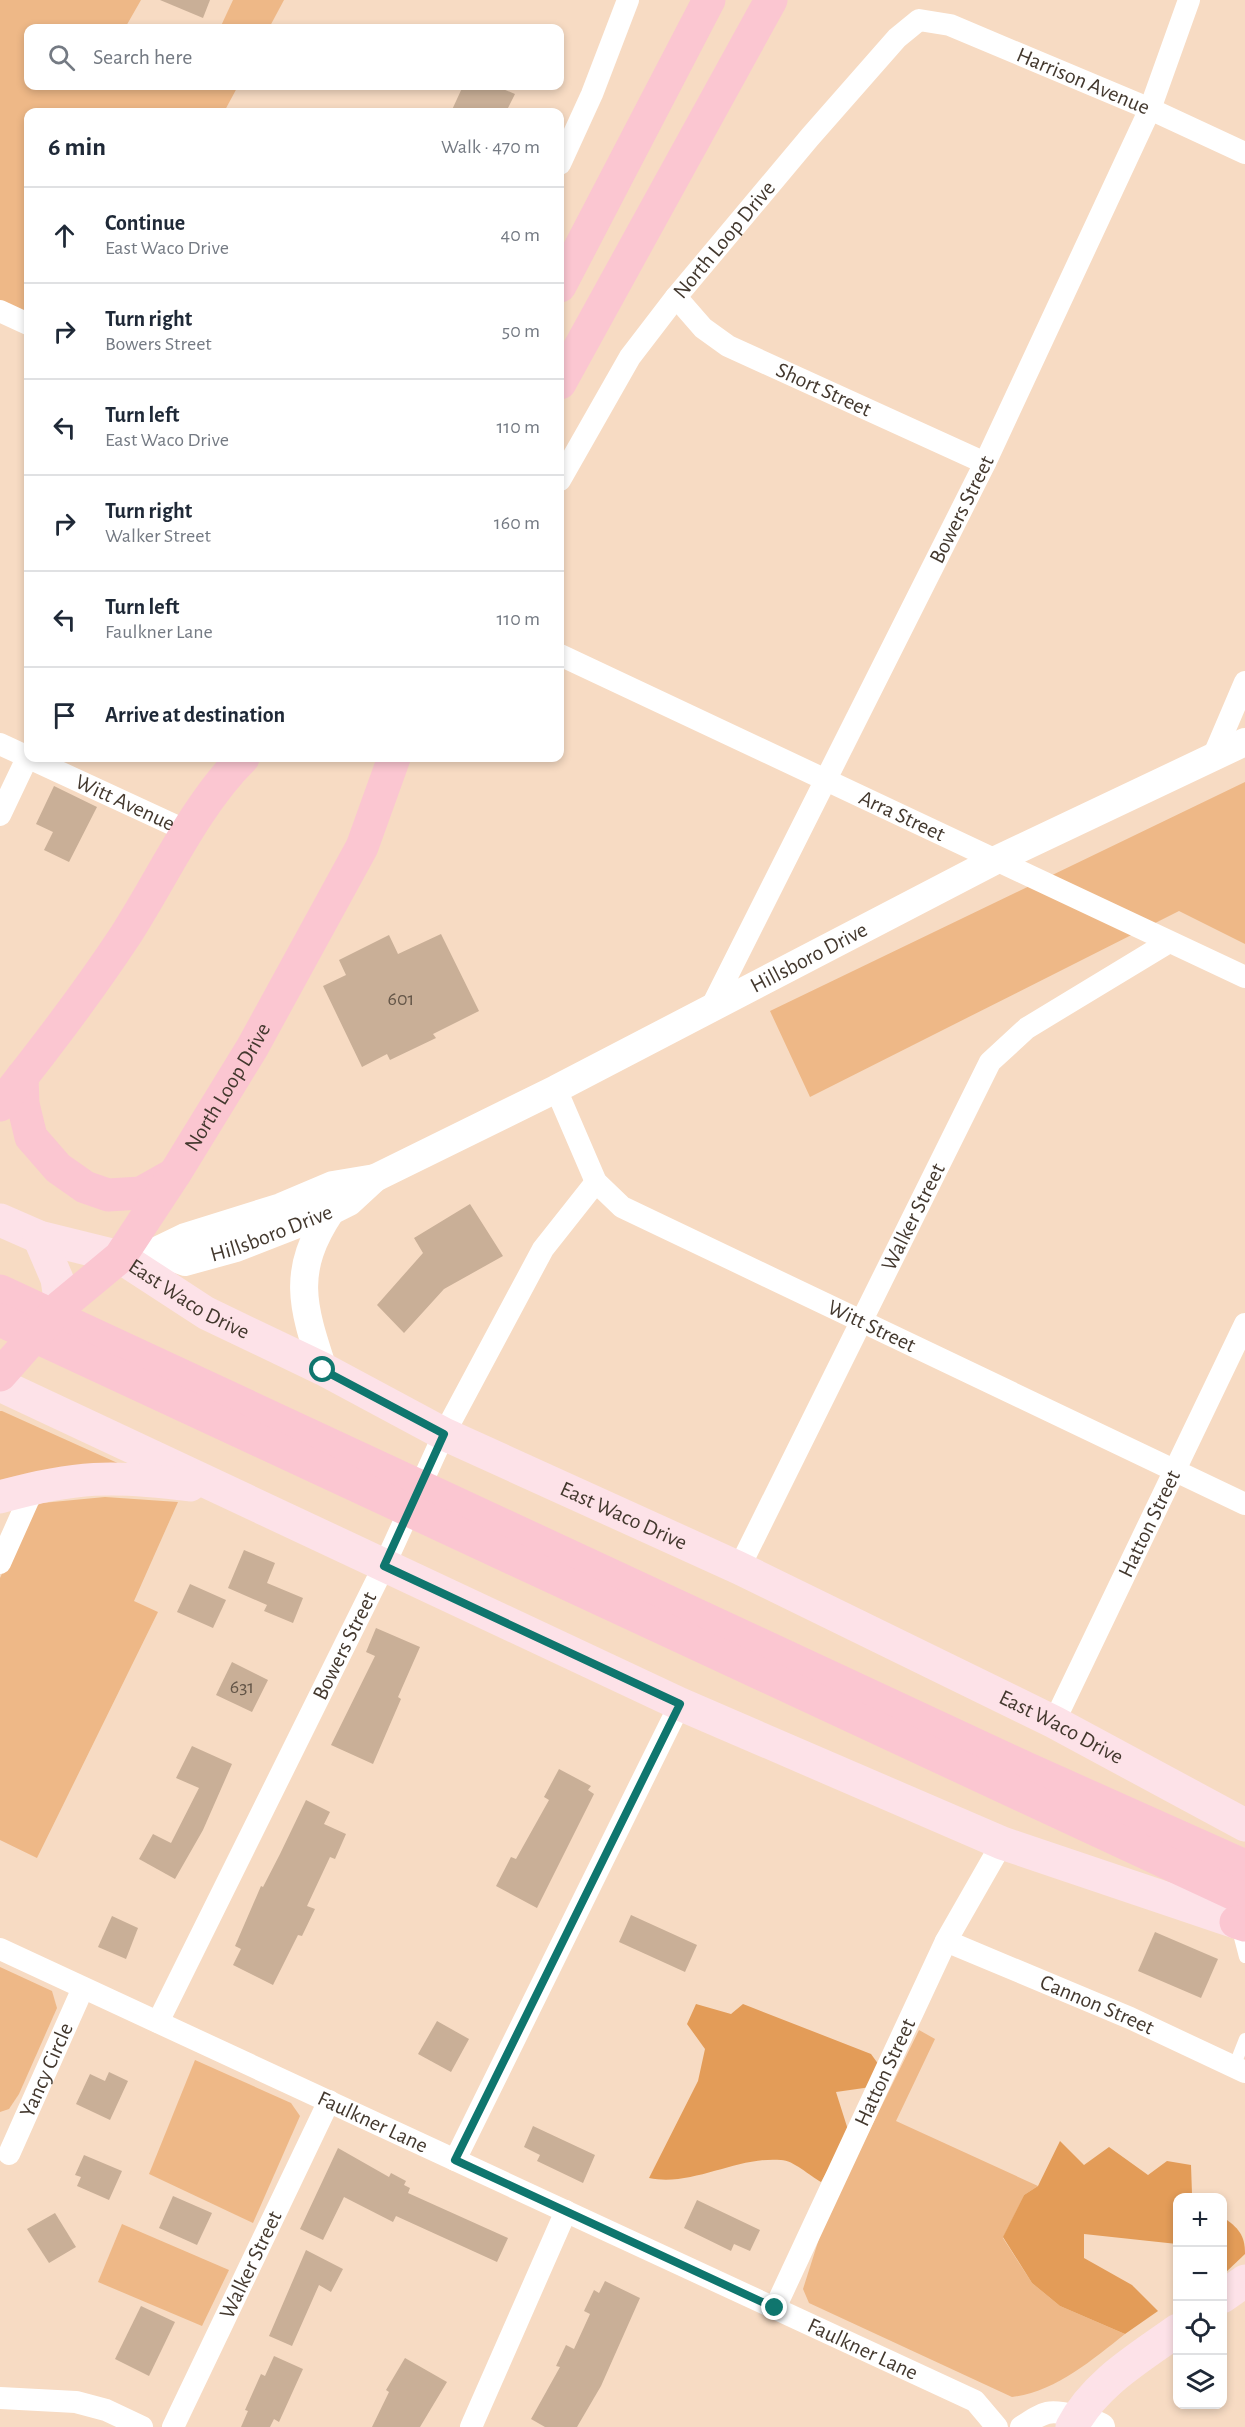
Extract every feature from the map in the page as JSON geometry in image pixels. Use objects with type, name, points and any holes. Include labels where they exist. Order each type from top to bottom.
[{"type":"main road","points":[[564,376],[770,1]]},
{"type":"main road","points":[[564,278],[704,5]]},
{"type":"main road","name":"North Loop Drive","points":[[0,1375],[61,1306],[120,1257],[174,1175],[252,1048],[362,846],[393,762]]},
{"type":"main road","points":[[0,1105],[106,963],[226,769]]},
{"type":"main road","points":[[22,1077],[23,1104],[31,1137],[58,1168],[85,1187],[108,1195],[141,1193],[174,1175]]},
{"type":"main road","name":"East Waco Drive","points":[[0,1220],[39,1237],[120,1257],[206,1312],[444,1434],[739,1568],[1054,1722],[1245,1825]]},
{"type":"main road","points":[[39,1237],[57,1279],[61,1306]]},
{"type":"main road","points":[[0,1291],[602,1586],[1242,1916]]},
{"type":"main road","points":[[0,1320],[602,1586],[1028,1769],[1245,1866]]},
{"type":"main road","points":[[0,1385],[680,1704],[1002,1843],[1242,1916]]},
{"type":"main road","points":[[0,1497],[34,1487],[84,1478],[132,1477],[223,1489]]},
{"type":"main road","points":[[1227,2294],[1245,2281]]},
{"type":"main road","points":[[1083,2423],[1087,2401],[1173,2334]]},
{"type":"street","points":[[564,155],[592,94],[628,0]]},
{"type":"street","name":"Bowers Street","points":[[711,1008],[985,464],[1150,109],[1190,0]]},
{"type":"street","name":"Harrison Avenue","points":[[919,20],[950,25],[1150,109],[1245,153]]},
{"type":"street","name":"North Loop Drive","points":[[564,473],[630,357],[676,297],[810,137],[897,38],[919,20]]},
{"type":"street","name":"Short Street","points":[[676,297],[703,328],[728,346],[985,464]]},
{"type":"street","points":[[0,310],[24,322]]},
{"type":"street","name":"Arra Street","points":[[564,657],[1245,977]]},
{"type":"street","points":[[1213,757],[1245,682]]},
{"type":"street","name":"Hillsboro Drive","points":[[156,1251],[185,1262],[236,1248],[331,1211],[348,1202],[375,1178],[556,1089],[996,860],[1245,742]]},
{"type":"street","name":"Witt Avenue","points":[[0,744],[24,755]]},
{"type":"street","points":[[0,815],[26,762]]},
{"type":"street","name":"Witt Avenue","points":[[40,762],[189,832]]},
{"type":"street","name":"Walker Street","points":[[739,1568],[990,1062],[1027,1028],[1169,942]]},
{"type":"street","name":"Witt Street","points":[[556,1089],[596,1182],[622,1207],[1245,1504]]},
{"type":"street","name":"Hillsboro Drive","points":[[120,1257],[156,1251],[185,1237],[281,1207],[333,1185],[375,1178]]},
{"type":"street","name":"Bowers Street","points":[[158,2022],[384,1566],[444,1434],[543,1249],[596,1182]]},
{"type":"street","points":[[323,1370],[305,1314],[303,1276],[317,1232],[331,1211]]},
{"type":"street","name":"Hatton Street","points":[[1054,1722],[1245,1324]]},
{"type":"street","points":[[0,1563],[34,1487]]},
{"type":"street","points":[[455,2160],[680,1704]]},
{"type":"street","name":"Hatton Street","points":[[775,2308],[946,1941],[1002,1843]]},
{"type":"street","name":"Cannon Street","points":[[946,1941],[1130,2018],[1239,2069]]},
{"type":"street","name":"Faulkner Lane","points":[[0,1949],[975,2401],[997,2427]]},
{"type":"street","name":"Yancy Circle","points":[[9,2154],[84,1988]]},
{"type":"street","name":"Walker Street","points":[[173,2427],[329,2101]]},
{"type":"street","points":[[471,2427],[566,2211]]},
{"type":"street","points":[[0,2398],[76,2402],[106,2410],[142,2427]]},
{"type":"street","points":[[1022,2427],[1047,2411],[1057,2411],[1083,2423]]},
{"type":"lane","points":[[1242,1916],[1245,1957]]},
{"type":"lane","points":[[1239,2069],[1245,2039]]},
{"type":"shaded area","points":[[0,0],[141,0],[127,24],[24,24],[24,90],[236,90],[226,108],[24,108],[24,314],[0,302]]},
{"type":"shaded area","points":[[233,0],[284,0],[271,24],[222,24]]},
{"type":"shaded area","points":[[1245,782],[1245,944],[1179,911],[810,1097],[770,1011]]},
{"type":"shaded area","points":[[0,1411],[2,1411],[122,1465],[0,1485]]},
{"type":"shaded area","points":[[105,1497],[178,1502],[134,1601],[158,1612],[37,1858],[0,1840],[0,1578],[33,1507],[42,1503]]},
{"type":"shaded area","points":[[0,1967],[52,1991],[57,2008],[19,2094],[9,2109],[0,2112]]},
{"type":"shaded area","points":[[696,2004],[731,2014],[743,2004],[871,2054],[879,2065],[871,2087],[836,2092],[849,2133],[821,2182],[796,2165],[781,2160],[748,2162],[682,2178],[666,2180],[649,2178],[698,2081],[705,2049],[687,2024]]},
{"type":"shaded area","points":[[919,2030],[935,2039],[896,2121],[1038,2186],[1024,2195],[1003,2238],[1032,2283],[1060,2306],[1125,2334],[1058,2382],[1028,2394],[1012,2397],[809,2303],[803,2289],[824,2223]]},
{"type":"shaded area","points":[[195,2060],[291,2103],[300,2116],[253,2223],[149,2174]]},
{"type":"shaded area","points":[[1060,2141],[1084,2165],[1109,2147],[1148,2175],[1167,2161],[1191,2165],[1192,2193],[1173,2193],[1173,2244],[1084,2234],[1084,2258],[1132,2285],[1158,2311],[1125,2334],[1060,2306],[1032,2283],[1003,2237],[1024,2195],[1038,2186]]},
{"type":"shaded area","points":[[1227,2220],[1240,2232],[1244,2241],[1245,2254],[1227,2271]]},
{"type":"shaded area","points":[[122,2224],[229,2270],[202,2326],[98,2282]]},
{"type":"building","points":[[160,0],[210,0],[203,18]]},
{"type":"building","points":[[461,90],[506,90],[515,94],[508,108],[453,108]]},
{"type":"building","points":[[54,786],[97,807],[69,862],[44,850],[53,832],[36,824]]},
{"type":"building","points":[[441,934],[479,1011],[433,1034],[436,1038],[390,1060],[387,1054],[362,1067],[323,986],[346,975],[339,960],[389,935],[398,954]]},
{"type":"building","points":[[470,1204],[503,1256],[444,1289],[404,1333],[377,1305],[423,1253],[414,1238]]},
{"type":"building","points":[[244,1550],[275,1563],[267,1583],[303,1598],[293,1623],[264,1611],[267,1605],[228,1588]]},
{"type":"building","points":[[190,1584],[226,1600],[213,1628],[177,1612]]},
{"type":"building","points":[[376,1628],[420,1647],[373,1764],[331,1745],[375,1656],[366,1652]]},
{"type":"building","points":[[232,1662],[268,1680],[252,1712],[216,1695]]},
{"type":"building","points":[[192,1746],[232,1764],[203,1830],[175,1879],[139,1859],[153,1834],[171,1843],[199,1788],[176,1778]]},
{"type":"building","points":[[559,1769],[591,1786],[588,1790],[594,1794],[537,1908],[496,1886],[511,1857],[516,1859],[549,1800],[544,1797]]},
{"type":"building","points":[[306,1800],[330,1812],[324,1824],[346,1834],[335,1859],[330,1857],[307,1906],[315,1909],[302,1936],[298,1935],[273,1985],[233,1965],[241,1949],[235,1946],[261,1886],[263,1887]]},
{"type":"building","points":[[631,1915],[697,1945],[685,1972],[619,1942]]},
{"type":"building","points":[[112,1916],[138,1928],[126,1959],[98,1947]]},
{"type":"building","points":[[1155,1932],[1218,1959],[1201,1998],[1138,1971]]},
{"type":"building","points":[[437,2021],[469,2039],[451,2072],[418,2054]]},
{"type":"building","points":[[109,2072],[128,2081],[110,2120],[76,2104],[90,2074],[105,2081]]},
{"type":"building","points":[[533,2126],[595,2155],[583,2183],[537,2161],[540,2155],[524,2147]]},
{"type":"building","points":[[338,2148],[389,2177],[391,2173],[406,2181],[404,2185],[410,2188],[408,2193],[508,2238],[497,2262],[396,2216],[393,2222],[344,2197],[323,2240],[300,2229]]},
{"type":"building","points":[[84,2155],[122,2171],[109,2200],[77,2186],[81,2177],[75,2175]]},
{"type":"building","points":[[173,2196],[212,2213],[197,2245],[159,2228]]},
{"type":"building","points":[[697,2200],[760,2230],[750,2251],[734,2244],[731,2251],[684,2228]]},
{"type":"building","points":[[55,2213],[76,2247],[49,2263],[27,2229]]},
{"type":"building","points":[[306,2250],[343,2269],[331,2292],[319,2285],[292,2346],[269,2336]]},
{"type":"building","points":[[605,2281],[640,2298],[601,2386],[577,2427],[545,2427],[531,2419],[560,2367],[556,2366],[566,2345],[574,2349],[590,2314],[584,2311],[594,2290],[599,2293]]},
{"type":"building","points":[[141,2306],[175,2322],[149,2376],[115,2359]]},
{"type":"building","points":[[274,2356],[303,2369],[279,2422],[274,2419],[270,2427],[241,2427],[248,2411],[245,2410],[261,2374],[265,2376]]},
{"type":"building","points":[[405,2358],[447,2382],[420,2427],[372,2427],[389,2392],[386,2390]]},
{"type":"route","points":[[323,1370],[444,1434],[384,1566],[680,1704],[455,2160],[775,2308]]}]
